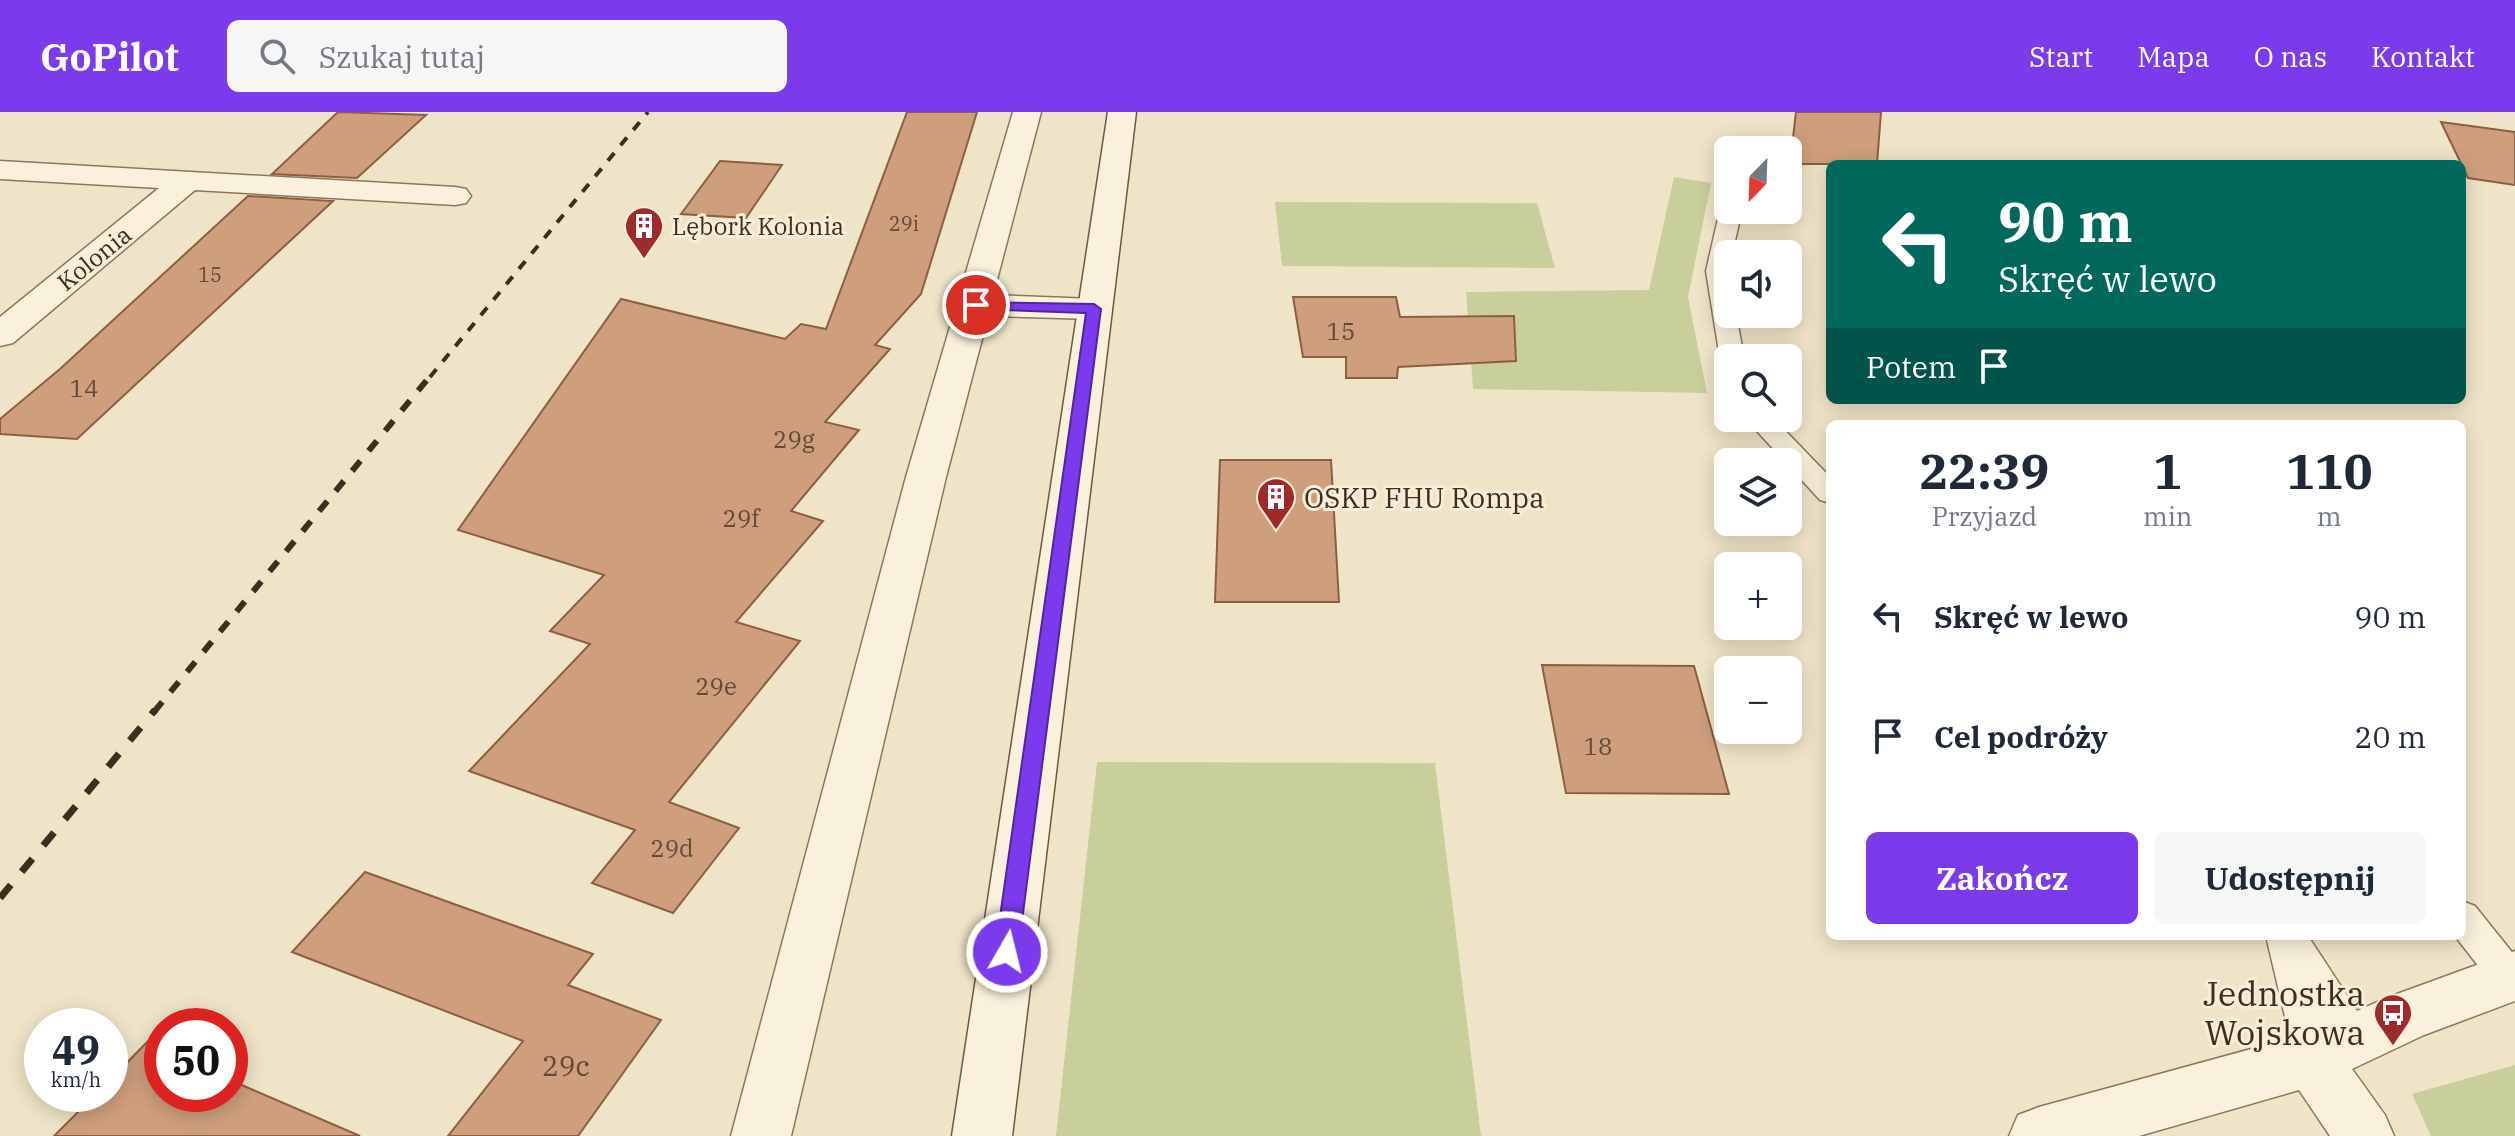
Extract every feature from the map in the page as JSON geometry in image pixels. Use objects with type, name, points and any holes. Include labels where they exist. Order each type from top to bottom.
[{"type":"street","points":[[761,1136],[926,477],[1027,112]]},
{"type":"street","points":[[982,1136],[1122,112]]},
{"type":"street","points":[[0,170],[455,196]]},
{"type":"street","name":"Kolonia","points":[[0,335],[187,181]]},
{"type":"street","points":[[976,305],[1094,309]]},
{"type":"street","points":[[2039,1136],[2333,1049],[2512,977]]},
{"type":"street","points":[[2333,1049],[2364,1136]]},
{"type":"lane","points":[[1728,224],[1717,271],[1730,344]]},
{"type":"lane","points":[[1771,432],[1826,490]]},
{"type":"lane","points":[[2466,922],[2512,977]]},
{"type":"lane","points":[[2288,940],[2333,1049]]},
{"type":"green space","points":[[1674,177],[1711,183],[1688,297],[1707,393],[1473,389],[1466,292],[1649,290]]},
{"type":"green space","points":[[1275,202],[1537,203],[1555,268],[1282,266]]},
{"type":"green space","points":[[1097,762],[1435,763],[1481,1136],[1056,1136]]},
{"type":"green space","points":[[2515,1065],[2515,1136],[2431,1136],[2412,1094]]},
{"type":"building","points":[[338,112],[426,115],[357,178],[272,174]]},
{"type":"building","points":[[907,112],[977,112],[921,294],[875,345],[890,349],[825,422],[859,430],[791,511],[823,521],[736,622],[800,641],[669,802],[739,828],[673,913],[592,883],[635,830],[469,771],[590,644],[550,631],[604,575],[458,530],[621,299],[785,339],[801,324],[826,329]]},
{"type":"building","points":[[1796,112],[1881,112],[1877,160],[1826,160],[1826,164],[1802,164],[1802,136],[1793,136]]},
{"type":"building","points":[[2441,122],[2515,132],[2515,185],[2468,178],[2466,160],[2459,160]]},
{"type":"building","points":[[720,161],[782,165],[746,218],[681,214]]},
{"type":"building","points":[[248,196],[333,201],[77,439],[0,434],[0,419],[60,369]]},
{"type":"building","points":[[1293,297],[1396,297],[1400,317],[1514,316],[1516,361],[1398,367],[1397,378],[1346,378],[1346,357],[1303,357]]},
{"type":"building","name":"OSKP FHU Rompa","points":[[1220,460],[1331,460],[1339,602],[1215,602]]},
{"type":"building","points":[[1542,665],[1694,666],[1729,794],[1566,793]]},
{"type":"building","points":[[365,872],[593,954],[568,985],[661,1020],[578,1136],[448,1136],[523,1041],[292,952]]},
{"type":"building","points":[[144,1045],[144,1112],[248,1112],[248,1088],[360,1136],[54,1136],[78,1112],[128,1112],[128,1062]]},
{"type":"railway","points":[[430,377],[648,112]]},
{"type":"railway","points":[[154,712],[431,375]]},
{"type":"railway","points":[[0,898],[155,710]]},
{"type":"place","name":"Lębork Kolonia","points":[[644,260]]},
{"type":"place","name":"OSKP FHU Rompa","points":[[1276,531]]},
{"type":"place","name":"Jednostka Wojskowa","points":[[2393,1047]]},
{"type":"route","points":[[976,305],[1094,309],[1007,952]]}]
